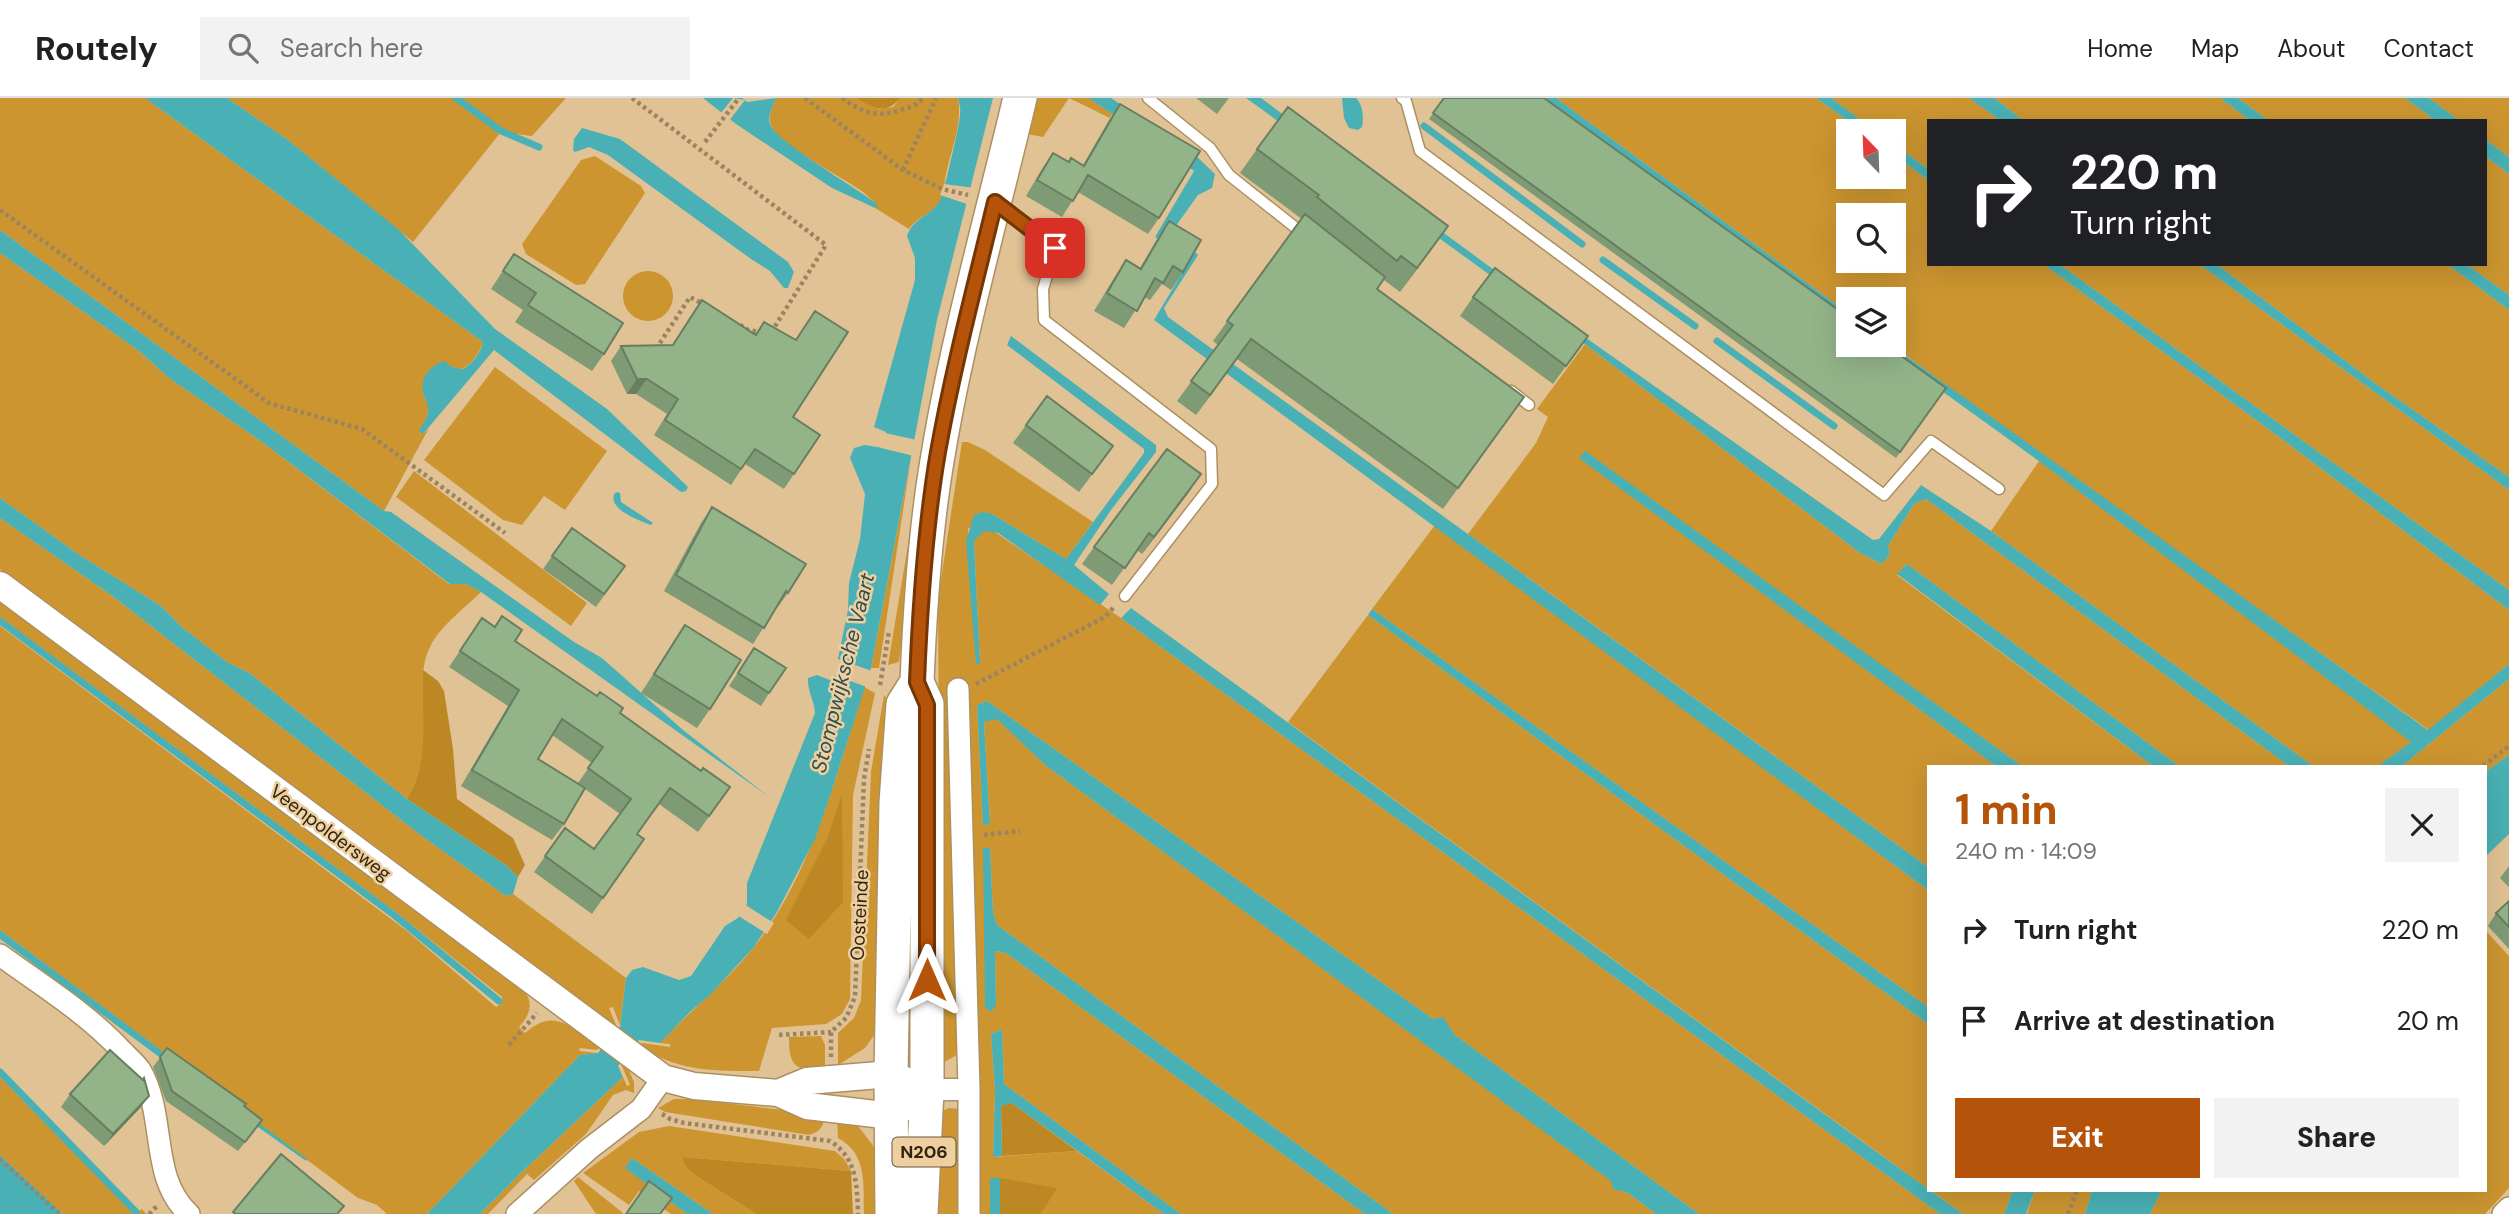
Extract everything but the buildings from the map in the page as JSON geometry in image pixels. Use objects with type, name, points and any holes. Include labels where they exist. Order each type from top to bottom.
[{"type":"main road","name":"Oosteinde","points":[[927,1090],[927,705],[917,682],[927,531],[938,454],[960,348],[984,199],[1020,98]]},
{"type":"main road","name":"Oosteinde","points":[[892,1116],[896,803],[903,704],[917,682]]},
{"type":"main road","name":"N206","points":[[921,1214],[927,1090]]},
{"type":"main road","name":"N206","points":[[892,1116],[892,1214]]},
{"type":"street","name":"Veenpoldersweg","points":[[0,585],[663,1078]]},
{"type":"street","points":[[958,690],[969,1089],[969,1214]]},
{"type":"street","points":[[0,955],[99,1027],[139,1069],[150,1094],[168,1185],[176,1202],[189,1214]]},
{"type":"street","points":[[778,1093],[807,1081],[891,1074],[927,1090],[969,1089]]},
{"type":"street","points":[[517,1214],[597,1142],[640,1109],[663,1078],[694,1086],[778,1093],[807,1106],[830,1110],[892,1116],[927,1090]]},
{"type":"street","points":[[2503,1214],[2509,1208]]},
{"type":"lane","points":[[1148,98],[1210,148],[1229,175],[1316,244]]},
{"type":"lane","points":[[1402,98],[1406,101],[1420,151],[1884,495],[1931,441],[1999,489]]},
{"type":"lane","points":[[984,199],[1055,248],[1043,289],[1044,320],[1211,449],[1212,484],[1125,596]]},
{"type":"lane","points":[[1498,382],[1530,405]]},
{"type":"path","points":[[632,98],[827,245],[771,333],[748,330],[737,323]]},
{"type":"path","points":[[705,142],[739,98]]},
{"type":"path","points":[[804,98],[903,170],[942,189],[984,199]]},
{"type":"path","points":[[842,98],[855,107],[884,116],[917,105],[923,98]]},
{"type":"path","points":[[903,170],[936,98]]},
{"type":"path","points":[[0,210],[269,403],[362,429],[505,533]]},
{"type":"path","points":[[654,352],[691,297],[714,310]]},
{"type":"path","points":[[983,682],[1105,617],[1125,596]]},
{"type":"path","points":[[879,694],[881,682]]},
{"type":"path","name":"Oosteinde","points":[[831,1032],[846,1018],[855,997],[864,779],[870,743]]},
{"type":"path","points":[[2484,765],[2509,746]]},
{"type":"path","points":[[962,838],[1020,831]]},
{"type":"path","points":[[509,1045],[552,997]]},
{"type":"path","points":[[779,1035],[831,1032],[831,1079]]},
{"type":"path","points":[[830,1110],[830,1141]]},
{"type":"path","points":[[670,1119],[830,1141],[842,1149],[855,1172],[858,1214]]},
{"type":"path","points":[[0,1159],[60,1214]]},
{"type":"path","points":[[2068,1214],[2076,1192]]},
{"type":"shaded area","points":[[0,98],[145,98],[483,342],[478,354],[469,364],[462,369],[452,367],[424,396],[429,407],[423,434],[429,428],[384,511],[0,230]]},
{"type":"shaded area","points":[[227,98],[566,98],[532,136],[501,132],[413,242],[288,140]]},
{"type":"shaded area","points":[[776,98],[857,98],[879,109],[893,107],[901,98],[958,98],[959,119],[941,200],[909,229],[875,208],[877,205],[862,192],[797,151],[776,133],[770,118]]},
{"type":"shaded area","points":[[857,98],[901,98],[890,107],[880,108]]},
{"type":"shaded area","points":[[1033,98],[1069,98],[1043,137],[1027,134]]},
{"type":"shaded area","points":[[1069,98],[1089,98],[1112,114],[1110,118]]},
{"type":"shaded area","points":[[1556,98],[1816,98],[1845,119],[1836,119],[1836,189],[1906,189],[1906,164],[1927,179],[1927,266],[2046,266],[2509,610],[2509,664],[2429,730],[2037,452],[1906,355],[1906,287],[1836,287],[1836,304]]},
{"type":"shaded area","points":[[1831,98],[1969,98],[1998,119],[1927,119],[1927,168],[1906,153],[1906,119],[1860,119]]},
{"type":"shaded area","points":[[1994,98],[2220,98],[2248,119],[2021,119]]},
{"type":"shaded area","points":[[2238,98],[2405,98],[2433,119],[2266,119]]},
{"type":"shaded area","points":[[2429,98],[2509,98],[2509,157],[2487,140],[2487,119],[2457,119]]},
{"type":"shaded area","points":[[595,156],[641,186],[645,193],[585,284],[576,285],[526,254],[522,244],[581,160]]},
{"type":"shaded area","points":[[2487,158],[2509,174],[2509,295],[2469,266],[2487,266]]},
{"type":"shaded area","points":[[0,253],[139,351],[169,378],[262,442],[449,584],[466,584],[481,592],[440,632],[427,654],[423,678],[422,756],[417,778],[407,799],[251,674],[227,662],[183,628],[161,606],[78,554],[0,498]]},
{"type":"shaded area","points":[[2062,266],[2202,266],[2509,490],[2509,590]]},
{"type":"shaded area","points":[[2219,266],[2450,266],[2509,310],[2509,477],[2379,386]]},
{"type":"shaded area","points":[[648,271],[666,278],[673,296],[666,314],[648,321],[630,314],[623,296],[630,278]]},
{"type":"shaded area","points":[[1585,344],[1860,553],[1882,564],[1890,554],[1888,546],[1914,504],[1926,499],[2288,765],[2178,765],[1907,564],[1897,575],[2152,765],[2021,765],[1584,452],[1580,458],[1995,765],[1927,765],[1927,866],[1468,534],[1536,443],[1548,417],[1537,409]]},
{"type":"shaded area","points":[[495,367],[607,451],[565,510],[544,496],[522,525],[503,520],[424,460]]},
{"type":"shaded area","points":[[962,442],[985,450],[1093,522],[1066,559],[992,514],[968,529],[980,664],[974,541],[983,531],[992,530],[1121,618],[1940,1214],[1699,1214],[1455,1035],[1443,1018],[1433,1019],[987,701],[977,705],[983,824],[990,823],[984,721],[997,718],[1045,765],[1612,1181],[1613,1189],[1628,1193],[1656,1214],[1393,1214],[997,925],[993,912],[990,848],[983,848],[996,1005],[995,951],[1006,953],[1365,1214],[1181,1214],[1004,1084],[1002,1029],[991,1034],[995,1090],[993,1157],[1077,1151],[1164,1214],[1041,1214],[1056,1188],[991,1178],[990,1214],[977,1214],[964,1044],[955,1056],[941,1064],[938,599]]},
{"type":"shaded area","points":[[911,458],[879,668],[871,668]]},
{"type":"shaded area","points":[[2039,461],[2412,742],[2379,765],[2312,765],[1991,531]]},
{"type":"shaded area","points":[[921,467],[899,662],[888,665]]},
{"type":"shaded area","points":[[414,471],[587,603],[571,626],[396,497]]},
{"type":"shaded area","points":[[0,518],[111,595],[423,837],[506,896],[513,894],[626,978],[620,1025],[613,1007],[609,1008],[616,1025],[614,1027],[0,569]]},
{"type":"shaded area","points":[[1435,525],[1927,889],[1927,1006],[1372,609]]},
{"type":"shaded area","points":[[0,601],[522,989],[530,1004],[526,1018],[519,1027],[525,1033],[546,1021],[564,1023],[599,1048],[580,1048],[579,1051],[598,1053],[580,1055],[427,1214],[387,1214],[377,1205],[358,1198],[0,930],[0,626],[407,931],[496,1007],[501,1004],[502,997],[397,913],[0,617]]},
{"type":"shaded area","points":[[1368,615],[1927,1023],[1927,1188],[1288,722]]},
{"type":"shaded area","points":[[423,670],[438,681],[444,691],[457,799],[513,838],[525,865],[518,877],[507,866],[407,799],[419,769],[422,753]]},
{"type":"shaded area","points":[[2509,679],[2509,755],[2487,771],[2487,765],[2403,765]]},
{"type":"shaded area","points":[[864,687],[875,693],[853,795],[850,999],[842,1014],[826,1024],[772,1028],[759,1071],[697,1068],[654,1055],[639,1046],[642,1043],[670,1047],[670,1044],[660,1043],[743,960],[774,919],[807,856],[820,823]]},
{"type":"shaded area","points":[[884,695],[891,704],[877,1031],[865,1048],[838,1065],[838,1033],[854,1018],[861,1000],[871,772]]},
{"type":"shaded area","points":[[842,794],[843,902],[809,939],[786,920],[827,839]]},
{"type":"shaded area","points":[[2487,932],[2509,956],[2509,1188],[2485,1214],[2150,1214],[2161,1192],[2487,1192]]},
{"type":"shaded area","points":[[821,1036],[825,1045],[825,1069],[807,1069],[796,1065],[791,1055],[789,1037]]},
{"type":"shaded area","points":[[622,1066],[627,1066],[634,1082],[634,1093],[626,1090],[613,1095],[586,1134],[534,1180],[527,1174],[488,1214],[480,1214],[623,1077],[627,1086],[630,1085]]},
{"type":"shaded area","points":[[0,1077],[134,1214],[63,1214],[0,1155]]},
{"type":"shaded area","points":[[674,1099],[824,1115],[823,1123],[819,1130],[809,1135],[665,1112],[658,1108]]},
{"type":"shaded area","points":[[1012,1103],[1077,1151],[1002,1156],[1001,1105]]},
{"type":"shaded area","points":[[949,1108],[960,1109],[961,1214],[931,1214],[934,1114]]},
{"type":"shaded area","points":[[837,1117],[858,1126],[872,1144],[885,1174],[883,1214],[864,1214],[862,1171],[855,1153],[838,1138]]},
{"type":"shaded area","points":[[669,1126],[835,1151],[851,1171],[683,1157],[693,1174],[756,1214],[713,1214],[632,1158],[626,1168],[687,1214],[671,1214],[639,1191],[629,1205],[583,1173],[639,1132]]},
{"type":"shaded area","points":[[683,1157],[851,1171],[853,1214],[756,1214],[693,1174],[684,1164]]},
{"type":"shaded area","points":[[578,1177],[623,1213],[596,1214],[574,1181]]},
{"type":"shaded area","points":[[1000,1178],[1057,1188],[1041,1214],[1000,1214]]},
{"type":"shaded area","points":[[1933,1192],[2012,1192],[2004,1214],[1963,1214]]},
{"type":"shaded area","points":[[2034,1192],[2091,1192],[2085,1214],[2027,1214]]},
{"type":"water","points":[[145,98],[227,98],[288,140],[399,230],[495,329],[607,409],[688,487],[686,491],[681,492],[494,350],[423,434],[419,430],[428,412],[422,387],[427,373],[444,361],[452,367],[463,369],[476,358],[483,342]]},
{"type":"water","points":[[703,98],[742,98],[747,102],[776,98],[769,118],[776,132],[878,205],[875,208],[832,188],[736,124]]},
{"type":"water","name":"Stompwijksche Vaart","points":[[958,98],[993,98],[937,320],[871,668],[815,839],[777,912],[754,947],[710,995],[660,1043],[639,1040],[618,1066],[623,1077],[480,1214],[427,1214],[580,1055],[598,1053],[620,1027],[626,978],[632,970],[643,967],[679,980],[691,976],[725,926],[738,918],[747,904],[747,883],[815,713],[808,678],[817,675],[830,680],[834,678],[848,610],[849,583],[860,539],[865,494],[850,458],[854,448],[865,445],[883,448],[886,432],[874,427],[915,280],[915,258],[907,236],[913,225],[940,201],[959,121]]},
{"type":"water","points":[[1089,98],[1111,98],[1194,154],[1215,174],[1212,188],[1198,195],[1173,230],[1198,255],[1164,308],[1168,317],[1927,866],[1927,889],[1154,320],[1191,258],[1155,237],[1194,171]]},
{"type":"water","points":[[1246,98],[1261,98],[1589,340],[1873,540],[1879,539],[1921,485],[1991,531],[2312,765],[2288,765],[1926,499],[1914,504],[1888,546],[1890,554],[1882,564],[1860,553],[1585,344]]},
{"type":"water","points":[[1342,98],[1356,98],[1360,104],[1363,123],[1358,130],[1349,128],[1344,118]]},
{"type":"water","points":[[1540,98],[1556,98],[1836,304],[1836,314]]},
{"type":"water","points":[[1816,98],[1831,98],[1860,119],[1845,119]]},
{"type":"water","points":[[1969,98],[1994,98],[2021,119],[1998,119]]},
{"type":"water","points":[[2220,98],[2238,98],[2266,119],[2248,119]]},
{"type":"water","points":[[2405,98],[2429,98],[2457,119],[2433,119]]},
{"type":"water","points":[[582,128],[620,139],[788,262],[794,272],[788,288],[784,288],[770,271],[608,155],[589,147],[575,152],[574,139]]},
{"type":"water","points":[[2487,140],[2509,157],[2509,174],[2487,158]]},
{"type":"water","points":[[1906,153],[1927,168],[1927,179],[1906,164]]},
{"type":"water","points":[[0,230],[384,511],[391,512],[574,642],[602,658],[683,730],[768,796],[481,592],[466,584],[450,584],[262,442],[169,378],[139,351],[0,253]]},
{"type":"water","points":[[2046,266],[2062,266],[2509,590],[2509,610]]},
{"type":"water","points":[[2202,266],[2219,266],[2379,386],[2509,477],[2509,490]]},
{"type":"water","points":[[2450,266],[2469,266],[2509,295],[2509,310]]},
{"type":"water","points":[[1011,336],[1156,445],[1156,452],[1111,510],[1074,565],[1109,594],[1100,605],[998,533],[984,531],[974,541],[980,664],[976,664],[966,541],[974,515],[982,512],[992,514],[1066,559],[1144,453],[1144,449],[1007,345]]},
{"type":"water","points":[[1906,356],[2428,730],[2509,664],[2509,679],[2403,765],[2379,765],[2411,742],[2036,459],[1895,357]]},
{"type":"water","points":[[1585,451],[2021,765],[1995,765],[1579,458]]},
{"type":"water","points":[[620,493],[621,502],[653,523],[651,525],[620,510],[614,500],[614,494]]},
{"type":"water","points":[[0,498],[78,554],[161,606],[183,628],[227,662],[251,674],[407,799],[507,866],[518,877],[513,894],[506,896],[423,837],[111,595],[0,518]]},
{"type":"water","points":[[1907,564],[2178,765],[2152,765],[1897,574]]},
{"type":"water","points":[[1131,608],[1927,1188],[1927,1192],[1932,1192],[1963,1214],[1940,1214],[1121,618]]},
{"type":"water","points":[[1372,609],[1927,1006],[1927,1023],[1368,615]]},
{"type":"water","points":[[987,701],[1433,1019],[1443,1017],[1455,1035],[1699,1214],[1656,1214],[1628,1193],[1613,1189],[1611,1181],[1045,765],[997,719],[984,722],[990,824],[983,825],[977,705]]},
{"type":"water","points":[[2509,755],[2509,834],[2487,855],[2487,771]]},
{"type":"water","points":[[983,848],[990,848],[993,912],[997,925],[1393,1214],[1365,1214],[1006,953],[995,951],[996,1005],[991,1012],[985,1007]]},
{"type":"water","points":[[0,930],[307,1159],[306,1161],[0,939]]},
{"type":"water","points":[[1002,1029],[1004,1084],[1181,1214],[1164,1214],[1012,1103],[1001,1106],[1002,1156],[993,1157],[995,1091],[991,1034]]},
{"type":"water","points":[[0,1155],[63,1214],[0,1214]]},
{"type":"water","points":[[632,1158],[713,1214],[687,1214],[625,1168]]},
{"type":"water","points":[[990,1178],[1000,1178],[1000,1214],[990,1214]]},
{"type":"water","points":[[2012,1192],[2034,1192],[2026,1214],[2004,1214]]},
{"type":"water","points":[[2091,1192],[2161,1192],[2150,1214],[2085,1214]]},
{"type":"pier","points":[[733,98],[745,100],[729,121],[720,114]]},
{"type":"pier","points":[[944,184],[975,188],[970,205],[940,195]]},
{"type":"pier","points":[[885,433],[917,440],[914,456],[881,448]]},
{"type":"pier","points":[[835,658],[872,671],[867,687],[831,674]]},
{"type":"pier","points":[[744,904],[774,923],[767,934],[737,915]]},
{"type":"waterway","points":[[456,98],[501,131],[539,147]]},
{"type":"waterway","points":[[1424,126],[1582,244]]},
{"type":"waterway","points":[[1603,260],[1695,326]]},
{"type":"waterway","points":[[1717,341],[1834,426]]},
{"type":"waterway","points":[[0,621],[394,915],[499,1001]]},
{"type":"waterway","points":[[0,1072],[136,1212]]},
{"type":"route","points":[[927,980],[927,705],[917,682],[920,607],[938,454],[995,202],[1055,248]]}]
